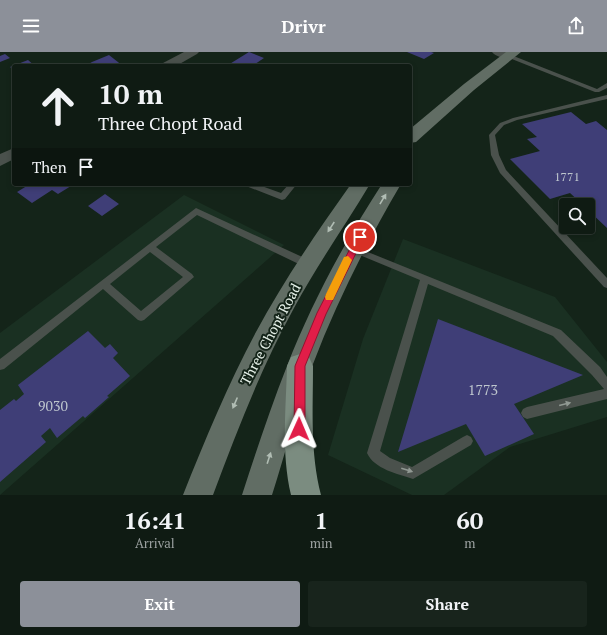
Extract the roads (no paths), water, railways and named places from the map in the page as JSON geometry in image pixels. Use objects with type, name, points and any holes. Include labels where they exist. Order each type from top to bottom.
[{"type":"highway","points":[[300,366],[299,460],[301,478],[306,495]]},
{"type":"main road","points":[[412,136],[507,53]]},
{"type":"main road","points":[[412,149],[424,127]]},
{"type":"main road","name":"Three Chopt Road","points":[[198,495],[247,375],[264,340],[308,264],[360,186]]},
{"type":"main road","points":[[257,495],[300,366],[322,313],[353,249],[391,186]]},
{"type":"street","points":[[170,52],[188,55]]},
{"type":"street","points":[[171,64],[188,55]]},
{"type":"street","points":[[0,160],[12,154]]},
{"type":"lane","points":[[507,53],[607,97]]},
{"type":"lane","points":[[597,92],[607,85]]},
{"type":"lane","points":[[607,97],[515,119],[502,124],[492,135],[495,155],[503,171],[607,284]]},
{"type":"lane","points":[[254,186],[282,197],[291,186]]},
{"type":"lane","points":[[0,365],[196,211],[308,264]]},
{"type":"lane","points":[[104,284],[141,317],[189,276],[150,247]]},
{"type":"lane","points":[[353,249],[557,333],[596,371],[607,385]]},
{"type":"lane","points":[[426,278],[373,453],[386,464],[413,473],[467,440]]},
{"type":"lane","points":[[527,413],[607,394]]}]
